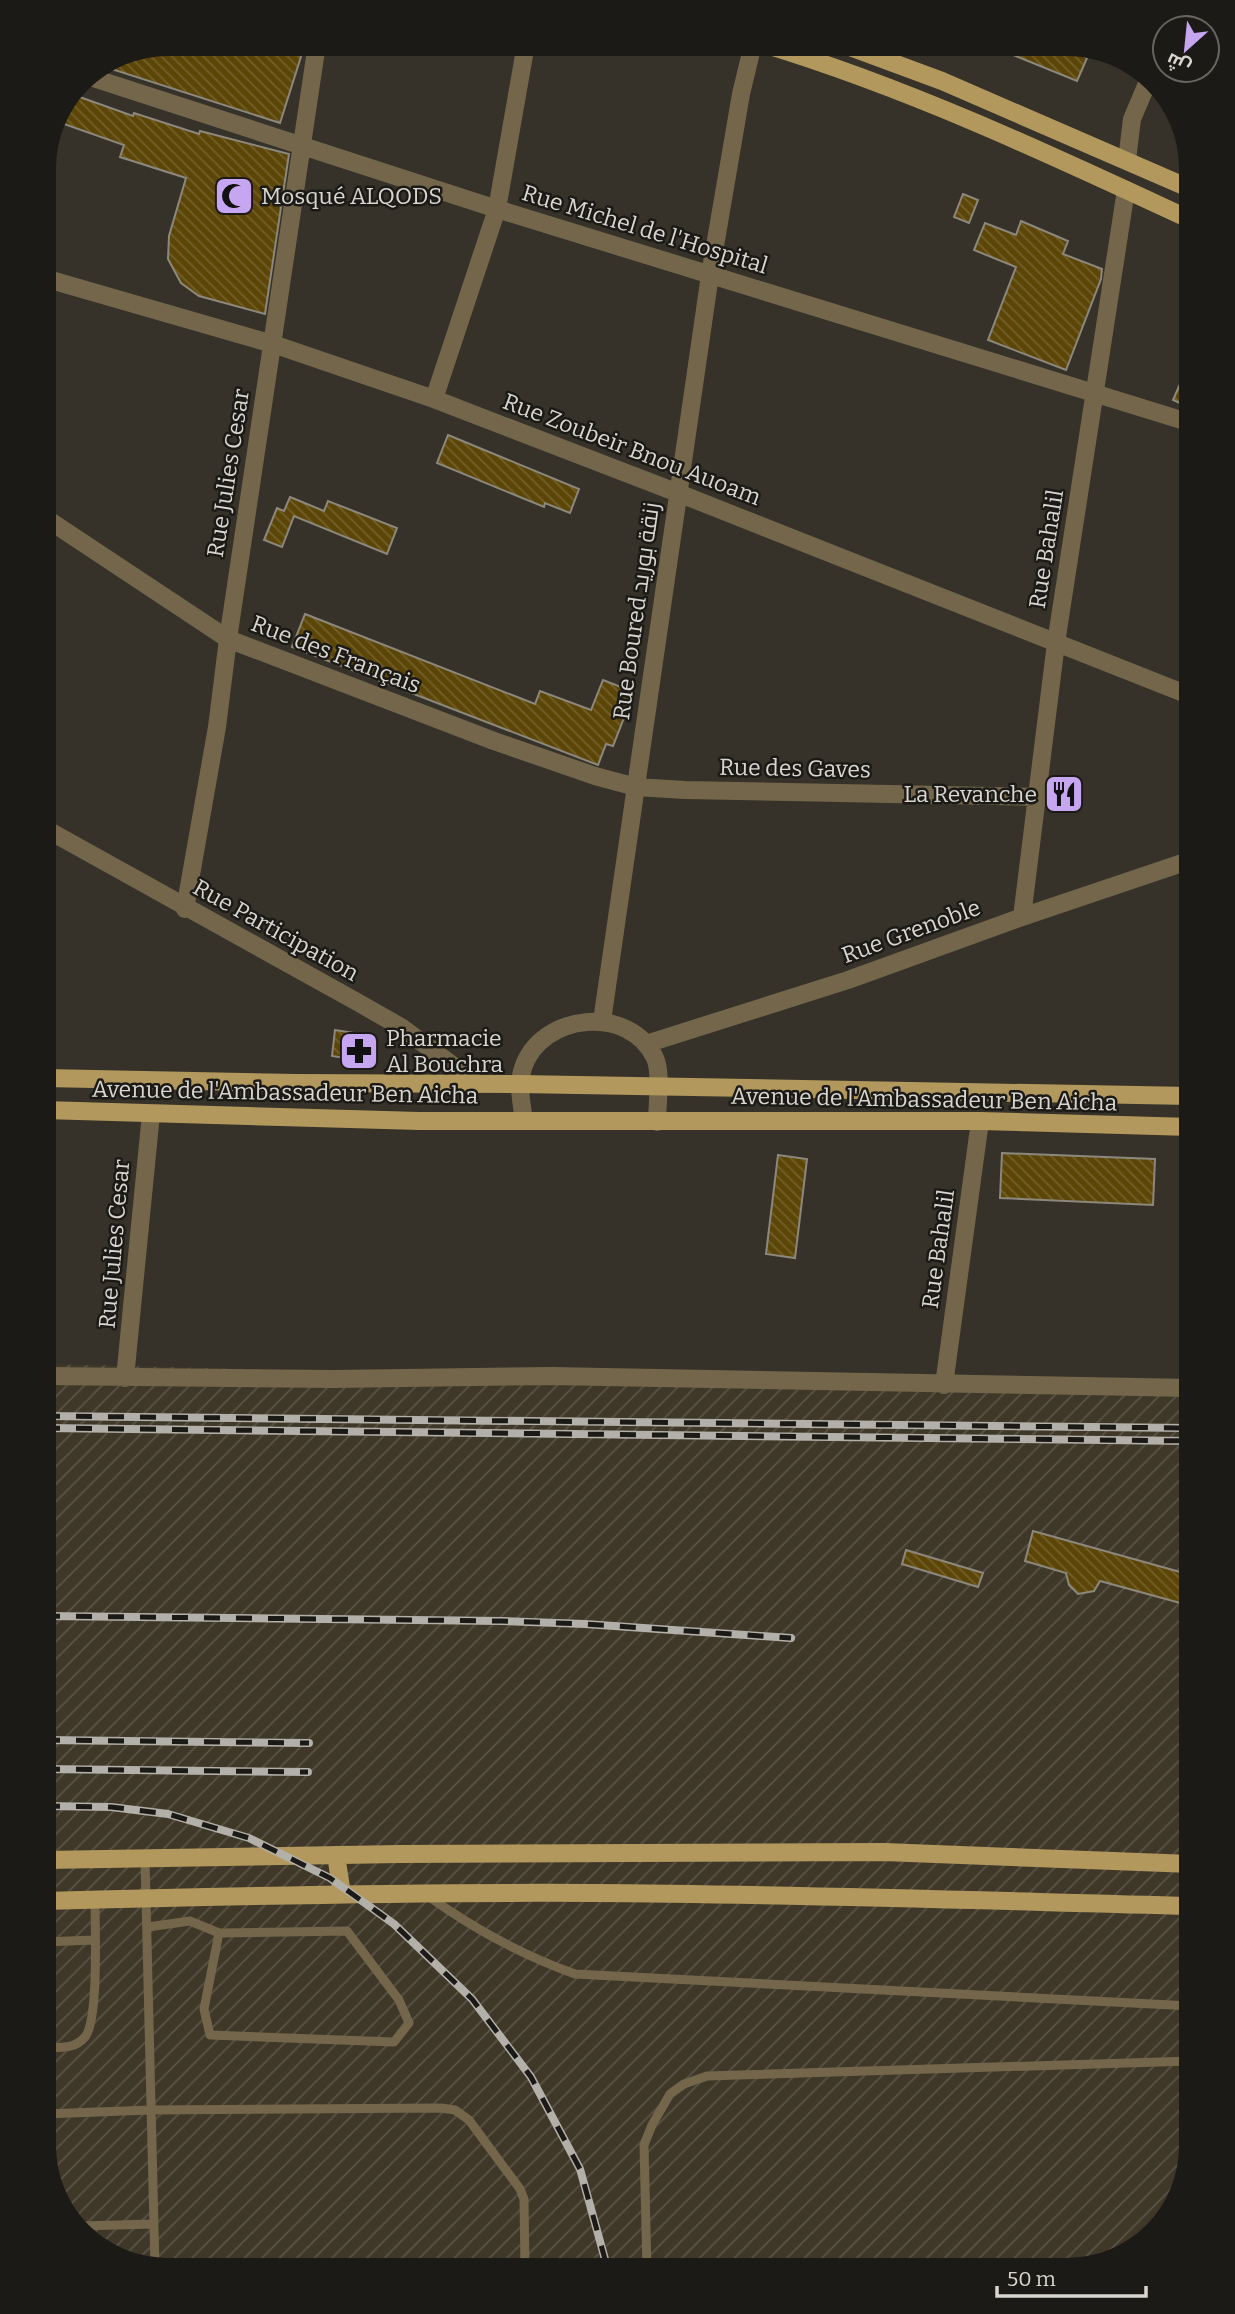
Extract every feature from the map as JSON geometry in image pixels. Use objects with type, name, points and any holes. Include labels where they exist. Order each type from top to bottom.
[{"type":"main road","points":[[798,56],[865,79],[1038,149],[1179,214]]},
{"type":"main road","points":[[874,56],[942,81],[1179,184]]},
{"type":"main road","name":"Avenue de l'Ambassadeur Ben Aicha","points":[[56,1078],[1179,1096]]},
{"type":"main road","name":"Avenue de l'Ambassadeur Ben Aicha","points":[[56,1110],[524,1121],[980,1121],[1179,1127]]},
{"type":"main road","points":[[56,1860],[336,1855],[884,1852],[1179,1864]]},
{"type":"main road","points":[[336,1855],[342,1894]]},
{"type":"main road","points":[[56,1901],[423,1893],[890,1897],[1179,1906]]},
{"type":"street","name":"Rue Julies Cesar","points":[[186,909],[217,727],[315,56]]},
{"type":"street","points":[[434,399],[497,209],[524,56]]},
{"type":"street","name":"Rue Boured زنقة بوريد","points":[[602,1021],[710,275],[741,94],[750,56]]},
{"type":"street","name":"Rue Michel de l'Hospital","points":[[99,80],[497,209],[1179,419]]},
{"type":"street","points":[[1127,160],[1132,119],[1145,88]]},
{"type":"street","name":"Rue Bahalil","points":[[1022,917],[1056,643],[1126,190]]},
{"type":"street","name":"Rue Zoubeir Bnou Auoam","points":[[56,281],[273,344],[434,399],[1179,691]]},
{"type":"street","name":"Rue des Français","points":[[56,525],[228,639],[494,741],[595,776],[636,787]]},
{"type":"street","name":"Rue des Gaves","points":[[636,787],[740,792],[1037,797]]},
{"type":"street","name":"Rue Participation","points":[[56,835],[401,1027],[478,1084]]},
{"type":"street","name":"Rue Grenoble","points":[[646,1044],[848,980],[1179,864]]},
{"type":"street","points":[[524,1121],[520,1084],[522,1069],[531,1052],[552,1032],[580,1022],[602,1021],[626,1030],[646,1044],[656,1060],[657,1122]]},
{"type":"street","name":"Rue Julies Cesar","points":[[125,1378],[150,1114]]},
{"type":"street","name":"Rue Bahalil","points":[[944,1385],[980,1121]]},
{"type":"street","points":[[56,1377],[333,1379],[552,1376],[1179,1388]]},
{"type":"lane","points":[[145,1859],[155,2257]]},
{"type":"lane","points":[[423,1893],[491,1937],[546,1964],[575,1974],[1179,2005]]},
{"type":"lane","points":[[56,2048],[73,2047],[86,2036],[93,2014],[95,1900]]},
{"type":"lane","points":[[148,1927],[190,1921],[219,1933],[347,1931],[399,2000],[409,2023],[394,2042],[210,2035],[204,2009],[219,1933]]},
{"type":"lane","points":[[56,1942],[94,1940]]},
{"type":"lane","points":[[646,2258],[645,2145],[670,2094],[684,2084],[707,2076],[1179,2061]]},
{"type":"lane","points":[[56,2114],[152,2110],[455,2110],[469,2120],[520,2189],[524,2199],[525,2258]]},
{"type":"lane","points":[[91,2227],[154,2224]]},
{"type":"shaded area","points":[[56,1364],[1179,1393],[1179,2146],[1173,2182],[1151,2220],[1123,2243],[1110,2249],[1089,2256],[1067,2258],[161,2258],[125,2249],[100,2235],[71,2202],[58,2168],[56,2146]]},
{"type":"building","points":[[168,56],[301,56],[280,123],[115,70],[146,58]]},
{"type":"building","points":[[1016,56],[1086,58],[1077,81]]},
{"type":"building","name":"Mosqué ALQODS","points":[[81,98],[133,116],[134,113],[199,134],[200,131],[289,154],[265,314],[199,296],[181,283],[168,259],[169,236],[186,178],[120,157],[124,145],[66,125]]},
{"type":"building","points":[[963,194],[978,200],[969,223],[954,217]]},
{"type":"building","points":[[1021,221],[1068,241],[1063,254],[1102,269],[1101,279],[1066,370],[988,340],[1016,267],[974,250],[985,223],[1016,235]]},
{"type":"building","points":[[1179,386],[1179,403],[1173,400]]},
{"type":"building","points":[[448,435],[579,489],[570,513],[545,503],[544,507],[437,463]]},
{"type":"building","points":[[290,497],[324,511],[328,501],[397,528],[387,554],[294,516],[282,547],[264,540],[277,508],[284,511]]},
{"type":"building","points":[[305,614],[535,704],[540,691],[591,710],[603,680],[634,692],[613,746],[606,744],[598,765],[292,647]]},
{"type":"building","points":[[335,1030],[367,1035],[364,1061],[332,1056]]},
{"type":"building","points":[[1002,1153],[1155,1159],[1153,1205],[1000,1198]]},
{"type":"building","points":[[778,1155],[807,1159],[795,1258],[766,1254]]},
{"type":"building","points":[[1033,1531],[1179,1572],[1179,1603],[1100,1581],[1094,1591],[1078,1594],[1069,1585],[1066,1573],[1025,1561]]},
{"type":"building","points":[[906,1550],[983,1573],[978,1587],[902,1564]]},
{"type":"railway","points":[[56,1416],[1179,1428]]},
{"type":"railway","points":[[56,1428],[1179,1441]]},
{"type":"railway","points":[[56,1616],[502,1621],[791,1638]]},
{"type":"railway","points":[[56,1740],[309,1743]]},
{"type":"railway","points":[[56,1769],[308,1772]]},
{"type":"railway","points":[[56,1806],[111,1807],[168,1814],[249,1838],[330,1878],[394,1924],[472,1999],[531,2077],[580,2169],[605,2258]]},
{"type":"place","name":"Mosqué ALQODS","points":[[234,196]]},
{"type":"place","name":"La Revanche","points":[[1064,794]]},
{"type":"place","name":"Pharmacie Al Bouchra","points":[[359,1051]]}]
